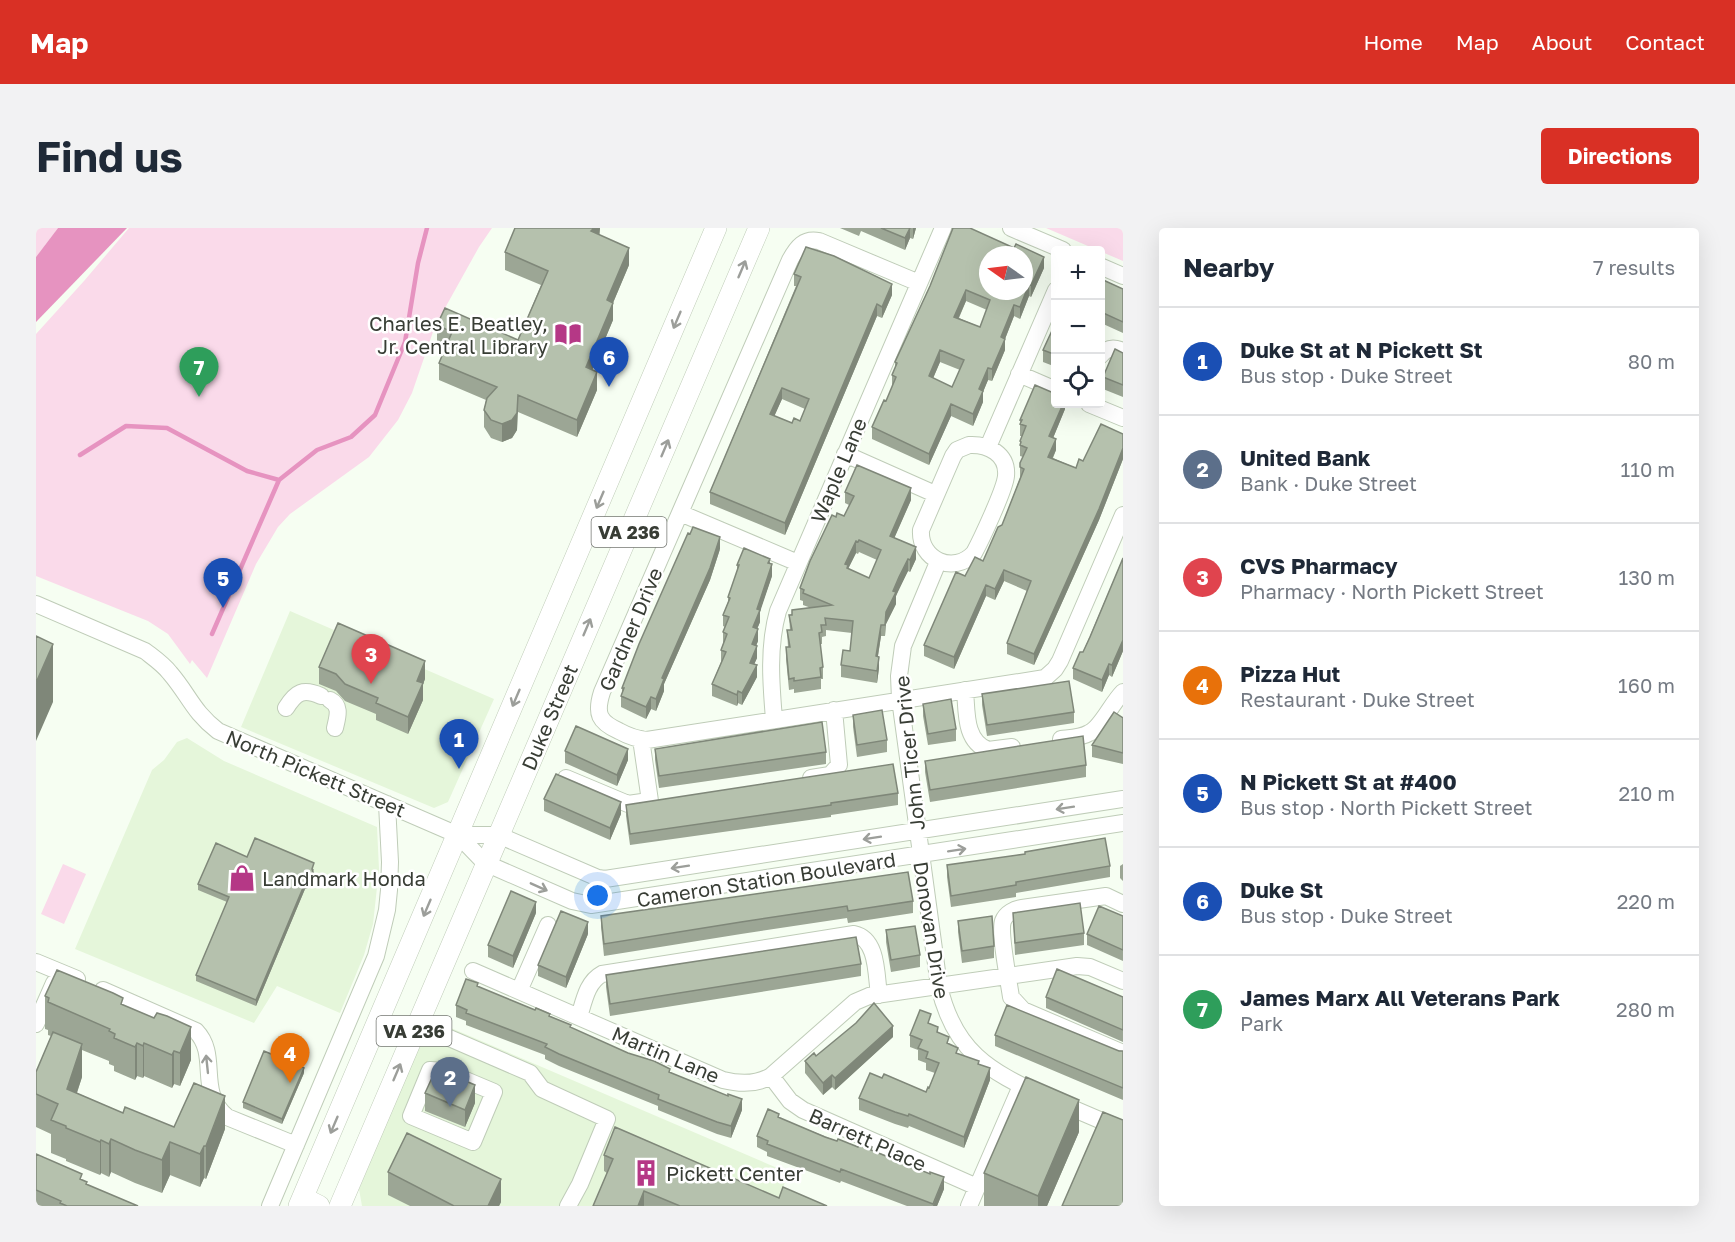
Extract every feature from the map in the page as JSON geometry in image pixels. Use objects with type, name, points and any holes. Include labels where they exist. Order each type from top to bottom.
[{"type":"main road","name":"Duke Street","points":[[307,1203],[458,835],[716,228]]},
{"type":"main road","name":"Duke Street","points":[[340,1206],[759,228]]},
{"type":"street","name":"Waple Lane","points":[[774,719],[771,667],[774,627],[778,611],[943,228]]},
{"type":"street","points":[[1011,228],[1054,246]]},
{"type":"street","name":"Gardner Drive","points":[[919,283],[819,241],[808,241],[798,247],[790,260],[602,692],[599,713],[604,723],[628,736],[653,739],[1045,678],[1055,669],[1123,515]]},
{"type":"street","points":[[1105,268],[1123,276]]},
{"type":"street","points":[[988,447],[1052,300]]},
{"type":"street","points":[[1103,354],[1112,348],[1123,351]]},
{"type":"street","points":[[1019,374],[1051,388]]},
{"type":"street","points":[[1099,408],[1123,418]]},
{"type":"street","points":[[975,445],[988,447],[995,451],[1003,461],[1006,475],[976,550],[960,563],[938,562],[924,548],[920,536],[922,525],[935,494],[957,450],[975,445]]},
{"type":"street","points":[[845,454],[935,494]]},
{"type":"street","points":[[680,513],[798,563]]},
{"type":"street","name":"John Ticer Drive","points":[[919,844],[900,699],[900,668],[903,646],[938,562]]},
{"type":"street","name":"North Pickett Street","points":[[36,604],[145,651],[172,675],[196,711],[218,731],[458,835]]},
{"type":"street","points":[[965,690],[969,730],[978,745],[993,750],[1027,745]]},
{"type":"street","points":[[286,708],[293,697],[301,691],[326,698],[336,705],[338,710],[335,728]]},
{"type":"street","points":[[1050,741],[1084,736],[1094,731],[1123,692]]},
{"type":"street","points":[[796,780],[830,775],[839,765],[834,710]]},
{"type":"street","points":[[566,778],[628,804],[656,800],[640,739]]},
{"type":"street","name":"Cameron Station Boulevard","points":[[458,835],[485,863],[572,901],[591,905],[919,844],[1123,799]]},
{"type":"street","points":[[270,1206],[366,981],[381,936],[387,910],[390,862],[387,804]]},
{"type":"street","name":"Cameron Station Boulevard","points":[[458,835],[498,835],[605,879],[1123,823]]},
{"type":"street","name":"Donovan Drive","points":[[919,844],[939,986],[950,1021],[963,1043],[992,1070],[1021,1086],[1123,1130]]},
{"type":"street","points":[[1123,904],[1106,896],[1022,908],[1005,917],[1002,926],[1011,997],[1023,1010],[1123,1053]]},
{"type":"street","points":[[519,991],[548,925]]},
{"type":"street","points":[[579,1017],[591,984],[603,974],[854,934],[860,935],[870,945],[879,994]]},
{"type":"street","points":[[36,962],[196,1031],[204,1042],[208,1060],[209,1084],[218,1110],[227,1117],[296,1145]]},
{"type":"street","name":"Martin Lane","points":[[473,971],[723,1080],[746,1083],[758,1082],[771,1076],[855,1002],[868,996],[1083,966],[1123,981]]},
{"type":"street","points":[[36,1024],[59,971]]},
{"type":"street","points":[[417,1024],[530,1073],[542,1089],[607,1119],[580,1184],[568,1206]]},
{"type":"street","points":[[441,1082],[411,1116],[473,1142],[490,1102],[494,1092],[444,1071],[430,1070],[441,1082],[490,1102]]},
{"type":"street","name":"Barrett Place","points":[[771,1076],[790,1101],[802,1110],[977,1187]]},
{"type":"street","points":[[969,1206],[1021,1086]]},
{"type":"shaded area","points":[[36,228],[58,228],[36,257]]},
{"type":"shaded area","points":[[58,228],[127,228],[36,322],[36,257]]},
{"type":"shaded area","points":[[129,228],[492,228],[435,326],[412,393],[398,420],[369,457],[290,514],[278,527],[256,564],[207,678],[192,660],[190,664],[168,634],[148,621],[36,576],[36,334]]},
{"type":"shaded area","points":[[1046,228],[1123,228],[1123,261],[1105,253],[1105,246],[1088,246]]},
{"type":"shaded area","points":[[290,611],[494,699],[448,802],[434,808],[241,727]]},
{"type":"shaded area","name":"Landmark Honda","points":[[187,738],[224,761],[377,827],[379,869],[373,924],[364,955],[340,1013],[277,986],[254,1023],[75,949],[152,770],[164,760],[177,742]]},
{"type":"shaded area","points":[[63,864],[86,874],[64,924],[41,914]]},
{"type":"shaded area","points":[[430,1019],[789,1173],[775,1206],[362,1206],[359,1189]]},
{"type":"building","name":"Charles E. Beatley, Jr. Central Library","points":[[515,228],[594,228],[591,231],[629,248],[607,300],[613,303],[586,367],[597,372],[577,420],[518,395],[517,413],[512,420],[502,424],[491,420],[484,410],[487,398],[497,387],[439,363],[452,332],[437,325],[445,308],[518,340],[548,271],[505,252]]},
{"type":"building","points":[[881,228],[910,228],[905,238]]},
{"type":"building","points":[[953,228],[970,228],[1010,246],[979,246],[979,295],[966,290],[954,317],[980,327],[990,300],[1023,300],[1020,307],[1014,305],[1001,337],[1005,339],[992,369],[988,368],[979,389],[983,391],[973,414],[951,404],[929,454],[872,427],[896,377],[892,375],[897,363],[895,362],[930,286]],"holes":[[[940,350],[964,360],[952,387],[929,376]]]},
{"type":"building","points":[[806,247],[834,256],[892,284],[882,307],[877,304],[785,523],[710,492],[801,277],[794,274]],"holes":[[[782,388],[809,399],[800,421],[794,418],[792,423],[770,414]]]},
{"type":"building","points":[[1033,252],[1044,257],[1033,281]]},
{"type":"building","points":[[1105,281],[1123,289],[1123,322],[1105,314]]},
{"type":"building","points":[[1051,333],[1051,353],[1043,350]]},
{"type":"building","points":[[1115,349],[1123,353],[1123,385],[1105,378]]},
{"type":"building","points":[[1035,385],[1051,392],[1051,408],[1061,408],[1049,436],[1056,439],[1048,457],[1076,468],[1079,459],[1083,461],[1101,424],[1123,434],[1123,448],[1099,509],[1034,654],[1007,643],[1031,581],[1004,570],[995,589],[986,585],[954,657],[924,645],[956,572],[965,576],[975,557],[983,561],[998,527],[1002,525],[1024,469],[1020,467],[1020,463],[1027,448],[1020,445],[1020,441],[1026,426],[1020,424],[1022,420],[1020,420]]},
{"type":"building","points":[[857,465],[911,488],[890,536],[916,547],[893,591],[896,592],[886,612],[885,625],[881,625],[876,656],[879,657],[877,671],[841,665],[843,650],[850,651],[853,621],[825,618],[826,625],[821,625],[822,632],[819,633],[823,667],[820,668],[821,677],[794,681],[794,678],[789,679],[786,647],[790,647],[787,630],[792,630],[789,615],[792,615],[792,610],[832,605],[803,593],[804,590],[800,588],[832,515],[836,517],[837,513],[844,516],[854,496],[845,492]],"holes":[[[859,540],[881,550],[869,578],[847,568],[848,565],[845,564],[856,541]]]},
{"type":"building","points":[[693,527],[720,537],[710,568],[662,678],[664,679],[656,699],[651,697],[646,707],[621,696],[624,688],[622,688],[639,644],[688,533],[690,534]]},
{"type":"building","points":[[744,548],[770,559],[768,563],[772,564],[753,627],[758,629],[752,644],[757,646],[750,663],[757,665],[742,693],[738,691],[737,695],[712,684],[726,652],[721,650],[727,634],[723,632],[729,617],[723,615]]},
{"type":"building","points":[[1123,558],[1123,640],[1112,665],[1109,664],[1102,680],[1073,668],[1090,637]]},
{"type":"building","points":[[338,623],[425,661],[417,681],[423,683],[408,717],[376,703],[378,698],[345,684],[336,674],[319,667]]},
{"type":"building","points":[[36,636],[53,644],[36,683]]},
{"type":"building","points":[[1069,681],[1074,712],[987,725],[982,694]]},
{"type":"building","points":[[951,699],[956,729],[928,734],[923,704]]},
{"type":"building","points":[[882,710],[887,740],[857,745],[853,715]]},
{"type":"building","points":[[1114,712],[1123,718],[1123,753],[1092,745]]},
{"type":"building","points":[[822,722],[826,752],[659,776],[655,749]]},
{"type":"building","points":[[576,726],[628,749],[617,775],[565,751]]},
{"type":"building","points":[[1083,736],[1086,765],[930,790],[925,761]]},
{"type":"building","points":[[893,764],[898,793],[630,834],[626,805]]},
{"type":"building","points":[[556,774],[621,802],[610,828],[544,799]]},
{"type":"building","points":[[255,838],[314,863],[312,869],[314,875],[311,881],[305,883],[256,1000],[196,975],[229,897],[198,884],[216,843],[247,857]]},
{"type":"building","points":[[1105,838],[1110,866],[951,896],[947,865],[1025,854],[1025,852]]},
{"type":"building","points":[[908,872],[913,901],[848,911],[847,906],[604,944],[601,916]]},
{"type":"building","points":[[511,891],[536,902],[513,956],[488,945]]},
{"type":"building","points":[[1080,903],[1084,933],[1015,943],[1013,913]]},
{"type":"building","points":[[1099,906],[1123,916],[1123,950],[1087,934]]},
{"type":"building","points":[[561,911],[588,922],[566,977],[538,965]]},
{"type":"building","points":[[992,916],[994,946],[962,951],[958,921]]},
{"type":"building","points":[[915,926],[920,955],[891,960],[886,930]]},
{"type":"building","points":[[856,937],[861,964],[610,1004],[606,975]]},
{"type":"building","points":[[1057,969],[1123,997],[1123,1030],[1046,997]]},
{"type":"building","points":[[57,970],[123,998],[121,1004],[154,1018],[157,1013],[191,1027],[180,1053],[174,1051],[172,1055],[144,1043],[143,1046],[137,1043],[135,1047],[114,1038],[115,1034],[109,1031],[110,1029],[48,1002],[49,998],[45,996]]},
{"type":"building","points":[[466,979],[478,983],[477,986],[550,1014],[549,1016],[571,1025],[570,1027],[628,1053],[654,1061],[670,1069],[669,1072],[728,1096],[728,1094],[742,1099],[731,1126],[658,1099],[659,1095],[559,1054],[545,1047],[547,1044],[466,1013],[467,1010],[456,1005]]},
{"type":"building","points":[[874,1003],[893,1026],[835,1078],[832,1075],[823,1083],[805,1061],[814,1053],[816,1056],[856,1023]]},
{"type":"building","points":[[1007,1005],[1123,1051],[1123,1088],[995,1035]]},
{"type":"building","points":[[920,1010],[931,1014],[928,1023],[938,1027],[937,1032],[949,1037],[947,1043],[958,1048],[956,1053],[979,1061],[978,1064],[990,1068],[964,1137],[909,1114],[908,1116],[895,1112],[859,1098],[870,1073],[882,1078],[884,1074],[926,1092],[929,1088],[939,1063],[926,1058],[928,1052],[918,1048],[922,1040],[910,1035]]},
{"type":"building","points":[[53,1032],[82,1044],[67,1089],[123,1113],[125,1107],[174,1127],[194,1083],[225,1096],[206,1146],[200,1154],[170,1142],[162,1160],[111,1139],[109,1144],[101,1140],[100,1142],[51,1120],[58,1104],[36,1094],[36,1072]]},
{"type":"building","points":[[264,1051],[304,1068],[282,1119],[243,1102]]},
{"type":"building","points":[[442,1064],[456,1070],[454,1076],[475,1085],[465,1110],[425,1093],[436,1069],[438,1070]]},
{"type":"building","points":[[1026,1077],[1079,1100],[1038,1196],[984,1173]]},
{"type":"building","points":[[768,1109],[779,1114],[778,1117],[825,1137],[837,1141],[838,1139],[858,1147],[861,1142],[872,1147],[871,1150],[930,1174],[930,1172],[944,1177],[933,1204],[767,1144],[768,1141],[757,1136]]},
{"type":"building","points":[[1103,1112],[1123,1120],[1123,1206],[1062,1206]]},
{"type":"building","points":[[615,1127],[779,1198],[783,1187],[827,1206],[680,1206],[644,1191],[638,1206],[593,1206],[613,1159],[604,1155]]},
{"type":"building","points":[[407,1133],[501,1179],[488,1206],[454,1206],[388,1172]]},
{"type":"building","points":[[36,1154],[82,1174],[80,1179],[87,1182],[86,1184],[138,1206],[67,1206],[60,1203],[61,1201],[36,1190]]},
{"type":"waterway","points":[[212,634],[279,480],[317,450],[351,437],[375,415],[405,342],[418,263],[427,228]]},
{"type":"waterway","points":[[80,455],[126,426],[167,428],[247,471],[279,480]]},
{"type":"place","name":"Charles E. Beatley, Jr. Central Library","points":[[568,334]]},
{"type":"place","name":"Duke St","points":[[609,387]]},
{"type":"place","name":"James Marx All Veterans Park","points":[[199,397]]},
{"type":"place","name":"N Pickett St at #400","points":[[223,608]]},
{"type":"place","name":"CVS Pharmacy","points":[[371,684]]},
{"type":"place","name":"Duke St at N Pickett St","points":[[459,769]]},
{"type":"place","name":"Landmark Honda","points":[[242,878]]},
{"type":"place","name":"Pizza Hut","points":[[290,1083]]},
{"type":"place","name":"United Bank","points":[[450,1107]]},
{"type":"place","name":"Pickett Center","points":[[646,1173]]}]
